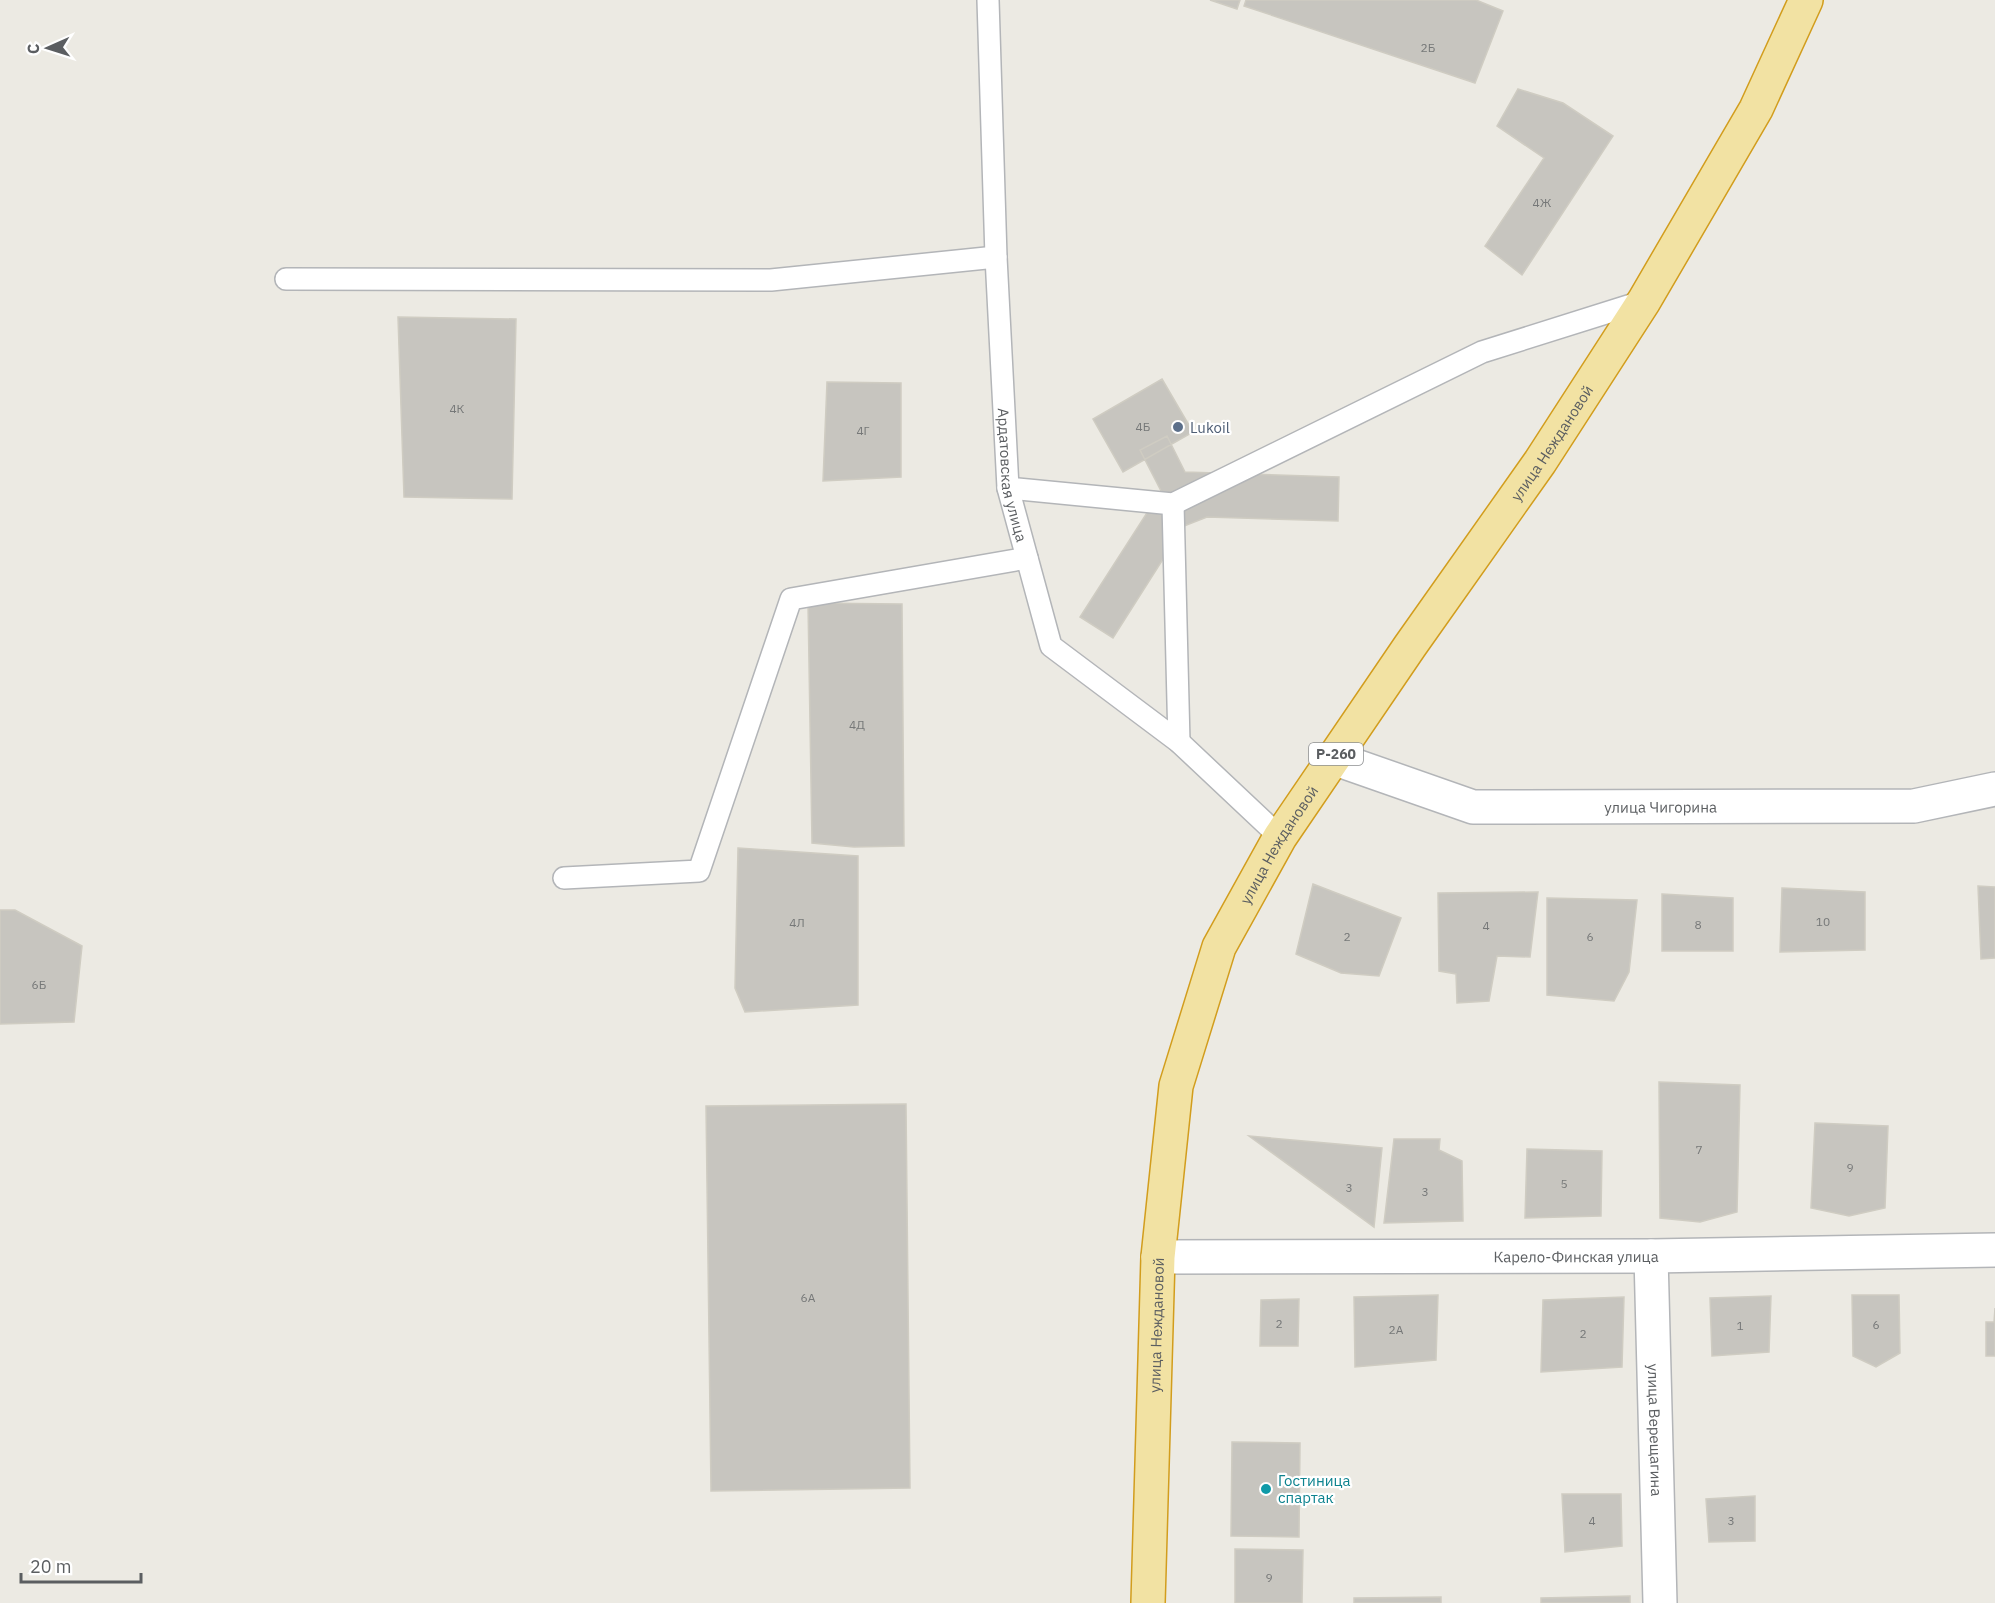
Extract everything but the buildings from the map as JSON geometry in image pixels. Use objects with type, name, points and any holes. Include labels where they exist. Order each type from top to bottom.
[{"type":"highway","name":"улица Неждановой","points":[[1148,1603],[1158,1257],[1176,1086],[1219,946],[1280,837],[1540,462],[1644,301],[1756,109],[1806,0]]},
{"type":"street","name":"улица Чигорина","points":[[1333,758],[1473,807],[1914,806],[1995,789]]},
{"type":"street","name":"Карело-Финская улица","points":[[1158,1257],[1651,1256],[1995,1250]]},
{"type":"street","name":"улица Верещагина","points":[[1651,1256],[1660,1603]]},
{"type":"lane","name":"Ардатовская улица","points":[[988,0],[996,257],[1008,488],[1051,645],[1179,742],[1280,837]]},
{"type":"lane","points":[[286,279],[771,279],[996,257]]},
{"type":"lane","points":[[1008,488],[1173,504],[1482,352],[1644,301]]},
{"type":"lane","points":[[1173,504],[1179,742]]},
{"type":"lane","points":[[564,878],[699,871],[791,599],[1028,558]]},
{"type":"place","name":"Lukoil","points":[[1178,427]]},
{"type":"place","name":"Гостиница спартак","points":[[1266,1489]]}]
